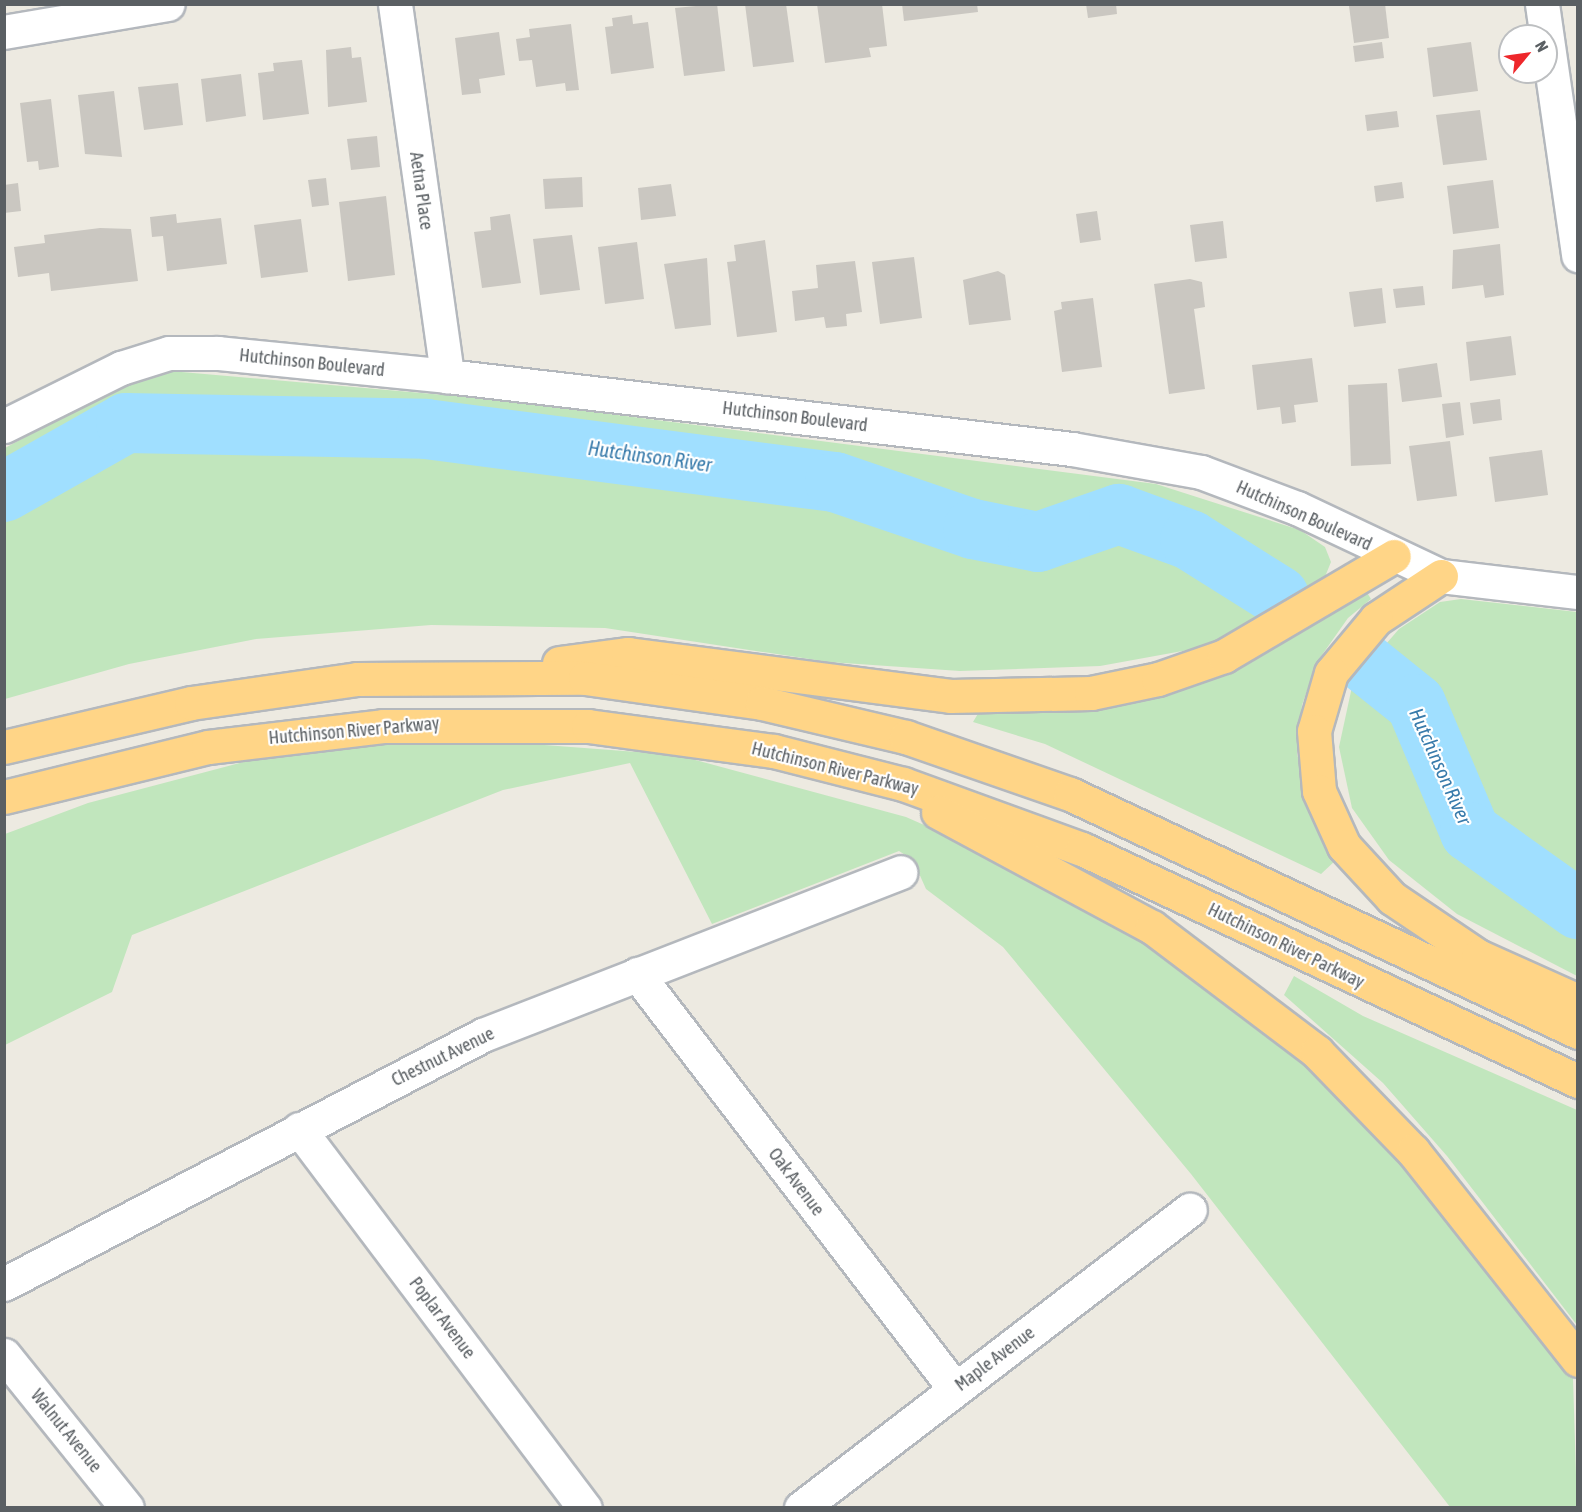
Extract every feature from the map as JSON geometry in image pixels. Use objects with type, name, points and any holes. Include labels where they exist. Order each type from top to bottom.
[{"type":"highway","points":[[454,675],[628,654],[950,696],[1091,693],[1175,675],[1224,656],[1394,556]]},
{"type":"highway","points":[[1441,576],[1376,619],[1336,665],[1314,731],[1319,791],[1344,846],[1392,898],[1478,956],[1578,1002]]},
{"type":"highway","points":[[4,747],[113,719],[257,692],[357,679],[454,675],[585,678],[680,690],[809,712],[935,746],[1137,823],[1578,1032]]},
{"type":"highway","name":"Hutchinson River Parkway","points":[[4,798],[208,747],[301,733],[443,723],[639,730],[856,770],[1082,849],[1578,1081]]},
{"type":"highway","points":[[856,770],[1102,897],[1278,1019],[1413,1151],[1578,1360]]},
{"type":"street","points":[[4,32],[168,4]]},
{"type":"street","name":"Aetna Place","points":[[395,4],[447,376]]},
{"type":"street","points":[[1542,4],[1578,255]]},
{"type":"street","name":"Hutchinson Boulevard","points":[[4,426],[121,368],[170,353],[218,353],[447,376],[1072,449],[1202,472],[1297,508],[1394,556],[1441,576],[1578,592]]},
{"type":"street","name":"Chestnut Avenue","points":[[4,1284],[483,1035],[900,872]]},
{"type":"street","name":"Oak Avenue","points":[[636,974],[955,1389]]},
{"type":"street","name":"Poplar Avenue","points":[[299,1129],[585,1508]]},
{"type":"street","name":"Maple Avenue","points":[[801,1508],[1190,1210]]},
{"type":"street","name":"Walnut Avenue","points":[[4,1355],[127,1508]]},
{"type":"green space","points":[[170,371],[501,400],[1156,484],[1300,530],[1325,547],[1331,562],[1322,584],[1210,646],[1100,666],[960,671],[829,662],[605,628],[431,625],[256,639],[129,664],[5,699],[5,448],[127,382]]},
{"type":"green space","points":[[1366,591],[1371,599],[1348,618],[1317,662],[1302,705],[1297,754],[1312,811],[1336,860],[1321,874],[1045,744],[973,722],[979,712],[1085,706]]},
{"type":"green space","points":[[1461,599],[1577,612],[1577,976],[1457,914],[1389,860],[1352,808],[1339,747],[1353,682],[1399,629],[1440,602]]},
{"type":"green space","points":[[506,742],[677,755],[906,817],[1037,875],[1138,934],[1293,1051],[1401,1159],[1573,1378],[1577,1507],[1450,1507],[1191,1174],[1003,947],[926,889],[913,860],[899,851],[712,924],[630,763],[503,790],[132,935],[112,992],[5,1045],[5,834],[88,803],[308,745]]},
{"type":"green space","points":[[1294,976],[1363,1016],[1577,1110],[1577,1325],[1447,1156],[1383,1083],[1284,995]]},
{"type":"building","points":[[717,4],[725,71],[684,76],[675,8]]},
{"type":"building","points":[[745,4],[786,4],[794,62],[753,67]]},
{"type":"building","points":[[817,4],[882,4],[887,46],[869,48],[871,57],[825,63]]},
{"type":"building","points":[[902,4],[977,4],[978,12],[904,21]]},
{"type":"building","points":[[1086,4],[1116,4],[1117,14],[1088,18]]},
{"type":"building","points":[[1385,4],[1389,38],[1354,43],[1349,6]]},
{"type":"building","points":[[632,15],[633,24],[648,22],[654,68],[611,74],[605,27],[613,26],[612,18]]},
{"type":"building","points":[[571,24],[579,90],[566,91],[565,83],[536,87],[532,60],[519,61],[516,39],[530,37],[529,29]]},
{"type":"building","points":[[499,32],[505,75],[479,79],[481,93],[462,95],[455,38]]},
{"type":"building","points":[[1382,42],[1384,58],[1355,62],[1353,46]]},
{"type":"building","points":[[1471,42],[1478,91],[1433,97],[1427,48]]},
{"type":"building","points":[[351,47],[352,58],[361,57],[367,102],[328,107],[326,50]]},
{"type":"building","points":[[302,60],[309,114],[263,120],[258,73],[274,71],[273,63]]},
{"type":"building","points":[[241,74],[246,116],[206,122],[201,79]]},
{"type":"building","points":[[178,83],[183,125],[144,130],[138,87]]},
{"type":"building","points":[[114,91],[122,157],[85,154],[78,95]]},
{"type":"building","points":[[51,99],[59,167],[39,170],[38,161],[27,162],[20,103]]},
{"type":"building","points":[[1480,110],[1487,160],[1443,165],[1436,115]]},
{"type":"building","points":[[1397,111],[1399,127],[1367,131],[1365,115]]},
{"type":"building","points":[[377,136],[380,167],[351,170],[347,139]]},
{"type":"building","points":[[582,177],[583,207],[545,209],[543,179]]},
{"type":"building","points":[[326,178],[329,205],[312,207],[308,180]]},
{"type":"building","points":[[1493,180],[1499,228],[1453,234],[1447,186]]},
{"type":"building","points":[[1402,182],[1404,198],[1376,202],[1374,186]]},
{"type":"building","points":[[18,183],[21,211],[4,213],[4,185]]},
{"type":"building","points":[[671,184],[676,216],[641,220],[638,188]]},
{"type":"building","points":[[386,196],[395,275],[348,281],[339,202]]},
{"type":"building","points":[[1097,211],[1101,240],[1080,243],[1076,214]]},
{"type":"building","points":[[176,214],[177,223],[221,218],[227,264],[167,271],[163,236],[152,237],[150,217]]},
{"type":"building","points":[[510,214],[521,283],[482,288],[474,232],[491,230],[490,217]]},
{"type":"building","points":[[301,219],[308,272],[261,278],[254,225]]},
{"type":"building","points":[[1223,221],[1227,258],[1195,262],[1190,225]]},
{"type":"building","points":[[100,228],[131,229],[138,281],[51,291],[49,273],[18,277],[14,247],[45,243],[44,235]]},
{"type":"building","points":[[572,235],[580,290],[540,295],[533,239]]},
{"type":"building","points":[[765,240],[777,332],[737,337],[727,262],[736,261],[734,245]]},
{"type":"building","points":[[637,242],[644,299],[605,304],[598,247]]},
{"type":"building","points":[[1500,244],[1504,295],[1485,298],[1483,285],[1452,289],[1453,250]]},
{"type":"building","points":[[914,257],[922,318],[880,324],[872,262]]},
{"type":"building","points":[[707,258],[711,325],[675,329],[664,264]]},
{"type":"building","points":[[855,261],[862,312],[846,314],[847,326],[826,328],[824,317],[795,321],[792,291],[818,288],[816,265]]},
{"type":"building","points":[[998,271],[1005,275],[1011,320],[969,325],[963,280]]},
{"type":"building","points":[[1190,279],[1202,282],[1205,307],[1194,309],[1205,389],[1169,394],[1154,284]]},
{"type":"building","points":[[1423,286],[1425,305],[1396,308],[1393,289]]},
{"type":"building","points":[[1382,288],[1386,323],[1354,327],[1349,292]]},
{"type":"building","points":[[1093,298],[1102,367],[1062,372],[1054,311],[1062,309],[1061,302]]},
{"type":"building","points":[[1511,336],[1516,375],[1470,381],[1466,342]]},
{"type":"building","points":[[1312,358],[1318,402],[1294,405],[1296,422],[1282,424],[1280,407],[1257,410],[1252,365]]},
{"type":"building","points":[[1437,363],[1442,397],[1402,402],[1398,369]]},
{"type":"building","points":[[1387,383],[1391,464],[1351,466],[1348,385]]},
{"type":"building","points":[[1500,399],[1502,420],[1473,424],[1470,403]]},
{"type":"building","points":[[1460,402],[1464,435],[1446,438],[1442,404]]},
{"type":"building","points":[[1450,441],[1457,496],[1417,501],[1409,446]]},
{"type":"building","points":[[1542,450],[1548,495],[1495,502],[1489,457]]},
{"type":"waterway","name":"Hutchinson River","points":[[4,492],[126,423],[426,429],[835,482],[973,529],[1038,542],[1119,514],[1190,540],[1279,596]]},
{"type":"waterway","name":"Hutchinson River","points":[[1365,663],[1416,704],[1470,832],[1578,909]]}]
